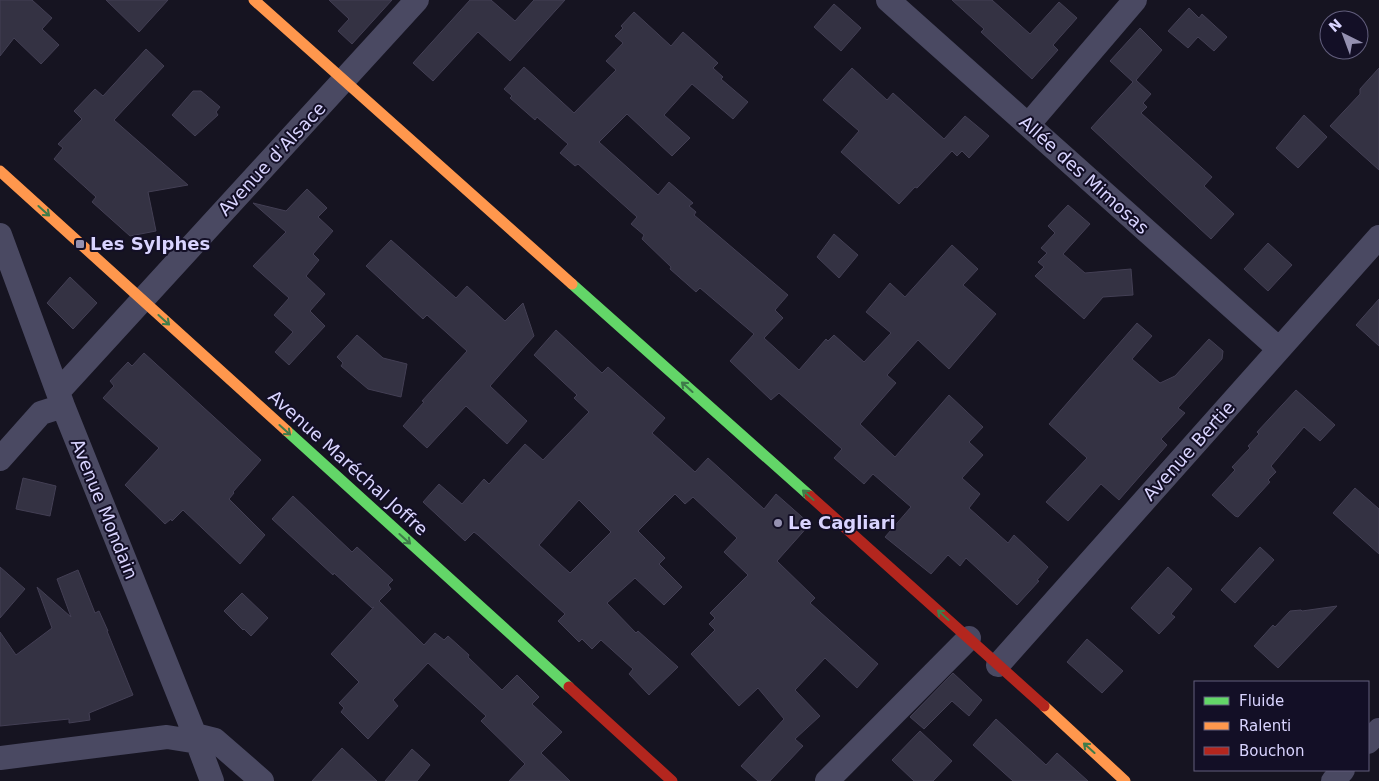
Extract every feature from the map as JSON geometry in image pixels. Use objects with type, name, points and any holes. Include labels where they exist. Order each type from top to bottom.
[{"type":"street","points":[[254,0],[969,638],[1125,781]]},
{"type":"street","name":"Avenue d'Alsace","points":[[0,459],[41,413],[61,399],[142,300],[345,81],[417,0]]},
{"type":"street","name":"Allée des Mimosas","points":[[888,0],[1279,349]]},
{"type":"street","points":[[1028,125],[1042,106],[1135,0]]},
{"type":"street","name":"Avenue Maréchal Joffre","points":[[3,180],[142,300],[672,781]]},
{"type":"street","name":"Avenue Mondain","points":[[0,235],[61,399],[212,781]]},
{"type":"street","name":"Avenue Bertie","points":[[998,666],[1379,238]]},
{"type":"street","points":[[826,781],[969,638]]},
{"type":"street","points":[[1369,741],[1379,730]]},
{"type":"street","points":[[0,758],[166,737],[215,740],[262,781]]},
{"type":"street","points":[[1333,781],[1342,771]]},
{"type":"building","points":[[0,0],[32,0],[52,18],[42,29],[59,45],[41,64],[14,38],[0,56]]},
{"type":"building","points":[[106,0],[168,0],[139,32]]},
{"type":"building","points":[[329,0],[392,0],[352,44],[338,31],[349,19]]},
{"type":"building","points":[[470,0],[491,0],[515,21],[534,0],[565,0],[510,61],[478,32],[433,81],[413,63]]},
{"type":"building","points":[[952,0],[992,0],[1030,34],[1059,2],[1077,18],[1053,45],[1058,50],[1032,79],[981,32],[984,29]]},
{"type":"building","points":[[834,4],[861,28],[841,51],[814,27]]},
{"type":"building","points":[[1189,8],[1199,18],[1202,14],[1227,37],[1214,51],[1198,37],[1188,48],[1168,31]]},
{"type":"building","points":[[634,12],[671,46],[683,32],[718,63],[713,68],[723,77],[721,79],[748,102],[733,119],[692,84],[664,115],[690,138],[672,156],[627,114],[599,142],[658,195],[669,182],[693,203],[689,206],[696,212],[694,215],[788,295],[775,310],[783,318],[764,338],[799,370],[826,339],[828,341],[834,335],[864,362],[891,333],[866,312],[890,283],[905,297],[952,245],[978,269],[963,285],[996,314],[949,369],[918,340],[887,375],[896,383],[860,424],[895,457],[949,395],[983,427],[969,442],[983,455],[962,478],[980,494],[969,508],[1008,543],[1014,535],[1048,567],[1037,580],[1039,581],[1017,605],[966,558],[960,566],[948,555],[931,574],[885,537],[911,507],[873,474],[864,484],[834,458],[842,449],[779,393],[771,400],[730,361],[754,334],[700,288],[696,292],[670,269],[671,267],[642,239],[644,235],[631,224],[637,217],[578,164],[575,166],[560,153],[568,144],[537,117],[535,120],[510,98],[512,96],[504,89],[524,67],[574,113],[616,70],[606,61],[623,43],[615,36],[623,28],[621,26]]},
{"type":"building","points":[[1140,28],[1162,50],[1136,80],[1151,94],[1143,103],[1147,107],[1141,113],[1212,177],[1204,186],[1234,214],[1211,239],[1091,128],[1133,82],[1110,61]]},
{"type":"building","points":[[146,49],[164,66],[114,120],[188,185],[148,192],[156,231],[130,236],[92,202],[96,197],[54,159],[63,148],[58,144],[82,119],[74,111],[95,89],[103,96]]},
{"type":"building","points":[[852,68],[887,100],[893,93],[944,139],[965,116],[989,136],[969,158],[962,151],[957,156],[952,151],[899,204],[841,152],[859,131],[823,100]]},
{"type":"building","points":[[1379,68],[1379,170],[1330,126],[1360,94],[1360,89]]},
{"type":"building","points":[[193,91],[201,91],[220,107],[216,112],[218,115],[195,136],[172,115]]},
{"type":"building","points":[[1304,115],[1327,137],[1298,168],[1276,148]]},
{"type":"building","points":[[307,189],[327,208],[318,217],[333,231],[313,254],[319,260],[306,276],[325,294],[310,311],[325,326],[289,365],[275,352],[293,332],[274,315],[289,298],[253,266],[286,232],[253,203],[286,211]]},
{"type":"building","points":[[1068,205],[1090,224],[1063,254],[1085,273],[1131,269],[1133,295],[1103,297],[1084,319],[1035,276],[1044,267],[1038,262],[1047,253],[1041,248],[1055,233],[1048,226]]},
{"type":"building","points":[[834,234],[858,255],[839,278],[817,257]]},
{"type":"building","points":[[391,240],[456,298],[467,286],[505,321],[523,303],[534,336],[490,386],[527,421],[507,444],[466,406],[427,448],[403,426],[424,402],[422,401],[467,351],[427,315],[423,319],[366,266]]},
{"type":"building","points":[[1268,243],[1292,265],[1268,291],[1244,269]]},
{"type":"building","points":[[70,277],[97,303],[73,329],[47,303]]},
{"type":"building","points":[[1379,299],[1379,346],[1356,325]]},
{"type":"building","points":[[1137,323],[1152,336],[1132,359],[1160,383],[1175,376],[1209,339],[1223,351],[1222,359],[1178,408],[1185,413],[1161,439],[1167,445],[1119,500],[1101,484],[1068,521],[1046,502],[1087,458],[1049,424]]},
{"type":"building","points":[[556,330],[602,373],[608,367],[665,418],[652,433],[695,472],[708,458],[764,509],[776,494],[810,524],[777,561],[815,598],[810,603],[878,664],[857,688],[825,658],[795,690],[820,716],[795,739],[803,746],[770,781],[758,781],[741,766],[784,719],[758,688],[739,706],[691,654],[715,630],[709,624],[715,618],[710,613],[748,575],[724,552],[737,538],[693,497],[685,504],[675,494],[638,531],[665,558],[659,564],[682,587],[664,605],[635,578],[607,603],[636,633],[638,631],[678,667],[649,695],[629,674],[633,669],[601,640],[592,649],[582,639],[579,642],[558,621],[565,614],[478,535],[474,532],[465,541],[423,502],[439,484],[462,504],[484,479],[489,484],[525,444],[543,460],[589,412],[574,398],[577,395],[534,355]],"holes":[[[579,500],[611,532],[570,573],[539,545]]]},
{"type":"building","points":[[357,335],[383,358],[407,364],[401,397],[368,389],[341,366],[343,363],[337,357]]},
{"type":"building","points":[[144,353],[261,460],[229,499],[265,535],[240,564],[183,510],[172,521],[171,519],[165,524],[125,485],[159,448],[103,398],[114,386],[110,381],[128,362],[132,366]]},
{"type":"building","points":[[1296,390],[1335,425],[1320,441],[1304,427],[1271,466],[1276,472],[1268,480],[1270,482],[1238,517],[1235,516],[1212,495],[1235,470],[1232,467],[1250,448],[1248,446],[1259,434],[1257,432]]},
{"type":"building","points":[[23,478],[56,486],[50,516],[16,509]]},
{"type":"building","points":[[1355,488],[1379,509],[1379,554],[1333,513]]},
{"type":"building","points":[[293,496],[352,552],[357,547],[393,580],[388,585],[391,589],[379,601],[424,645],[435,633],[444,640],[448,636],[502,690],[517,675],[539,697],[532,704],[562,732],[541,753],[570,781],[509,781],[525,764],[481,721],[486,716],[428,663],[393,700],[398,706],[368,739],[341,712],[344,708],[339,703],[359,682],[331,654],[374,607],[372,608],[334,573],[333,575],[272,519]]},
{"type":"building","points":[[1260,547],[1274,560],[1235,603],[1221,590]]},
{"type":"building","points":[[0,567],[25,589],[0,618]]},
{"type":"building","points":[[1168,567],[1192,589],[1171,614],[1175,617],[1159,634],[1131,608]]},
{"type":"building","points":[[78,570],[95,613],[99,611],[108,631],[133,695],[89,713],[90,720],[69,723],[69,719],[0,726],[0,632],[16,655],[52,628],[37,587],[71,617],[57,579]]},
{"type":"building","points":[[242,593],[268,618],[251,636],[224,611]]},
{"type":"building","points":[[1337,606],[1278,668],[1254,646],[1273,625],[1275,627],[1290,611]]},
{"type":"building","points":[[1087,639],[1123,671],[1102,693],[1067,662]]},
{"type":"building","points":[[953,673],[982,700],[969,716],[952,701],[924,729],[910,717]]},
{"type":"building","points":[[996,719],[1046,765],[1057,753],[1088,781],[1013,781],[973,745]]},
{"type":"building","points":[[920,731],[952,761],[933,781],[914,781],[892,760]]},
{"type":"building","points":[[342,748],[377,781],[312,781]]},
{"type":"building","points":[[412,749],[430,765],[417,781],[385,781]]},
{"type":"traffic: fast","points":[[572,284],[810,496]]},
{"type":"traffic: fast","points":[[287,431],[569,687]]},
{"type":"traffic: slow","points":[[254,0],[572,284]]},
{"type":"traffic: slow","points":[[0,171],[287,431]]},
{"type":"traffic: slow","points":[[1044,706],[1125,781]]},
{"type":"traffic: jam","points":[[810,496],[1044,706]]},
{"type":"traffic: jam","points":[[569,687],[672,781]]},
{"type":"place","name":"Les Sylphes","points":[[80,244]]},
{"type":"place","name":"Le Cagliari","points":[[778,523]]}]
